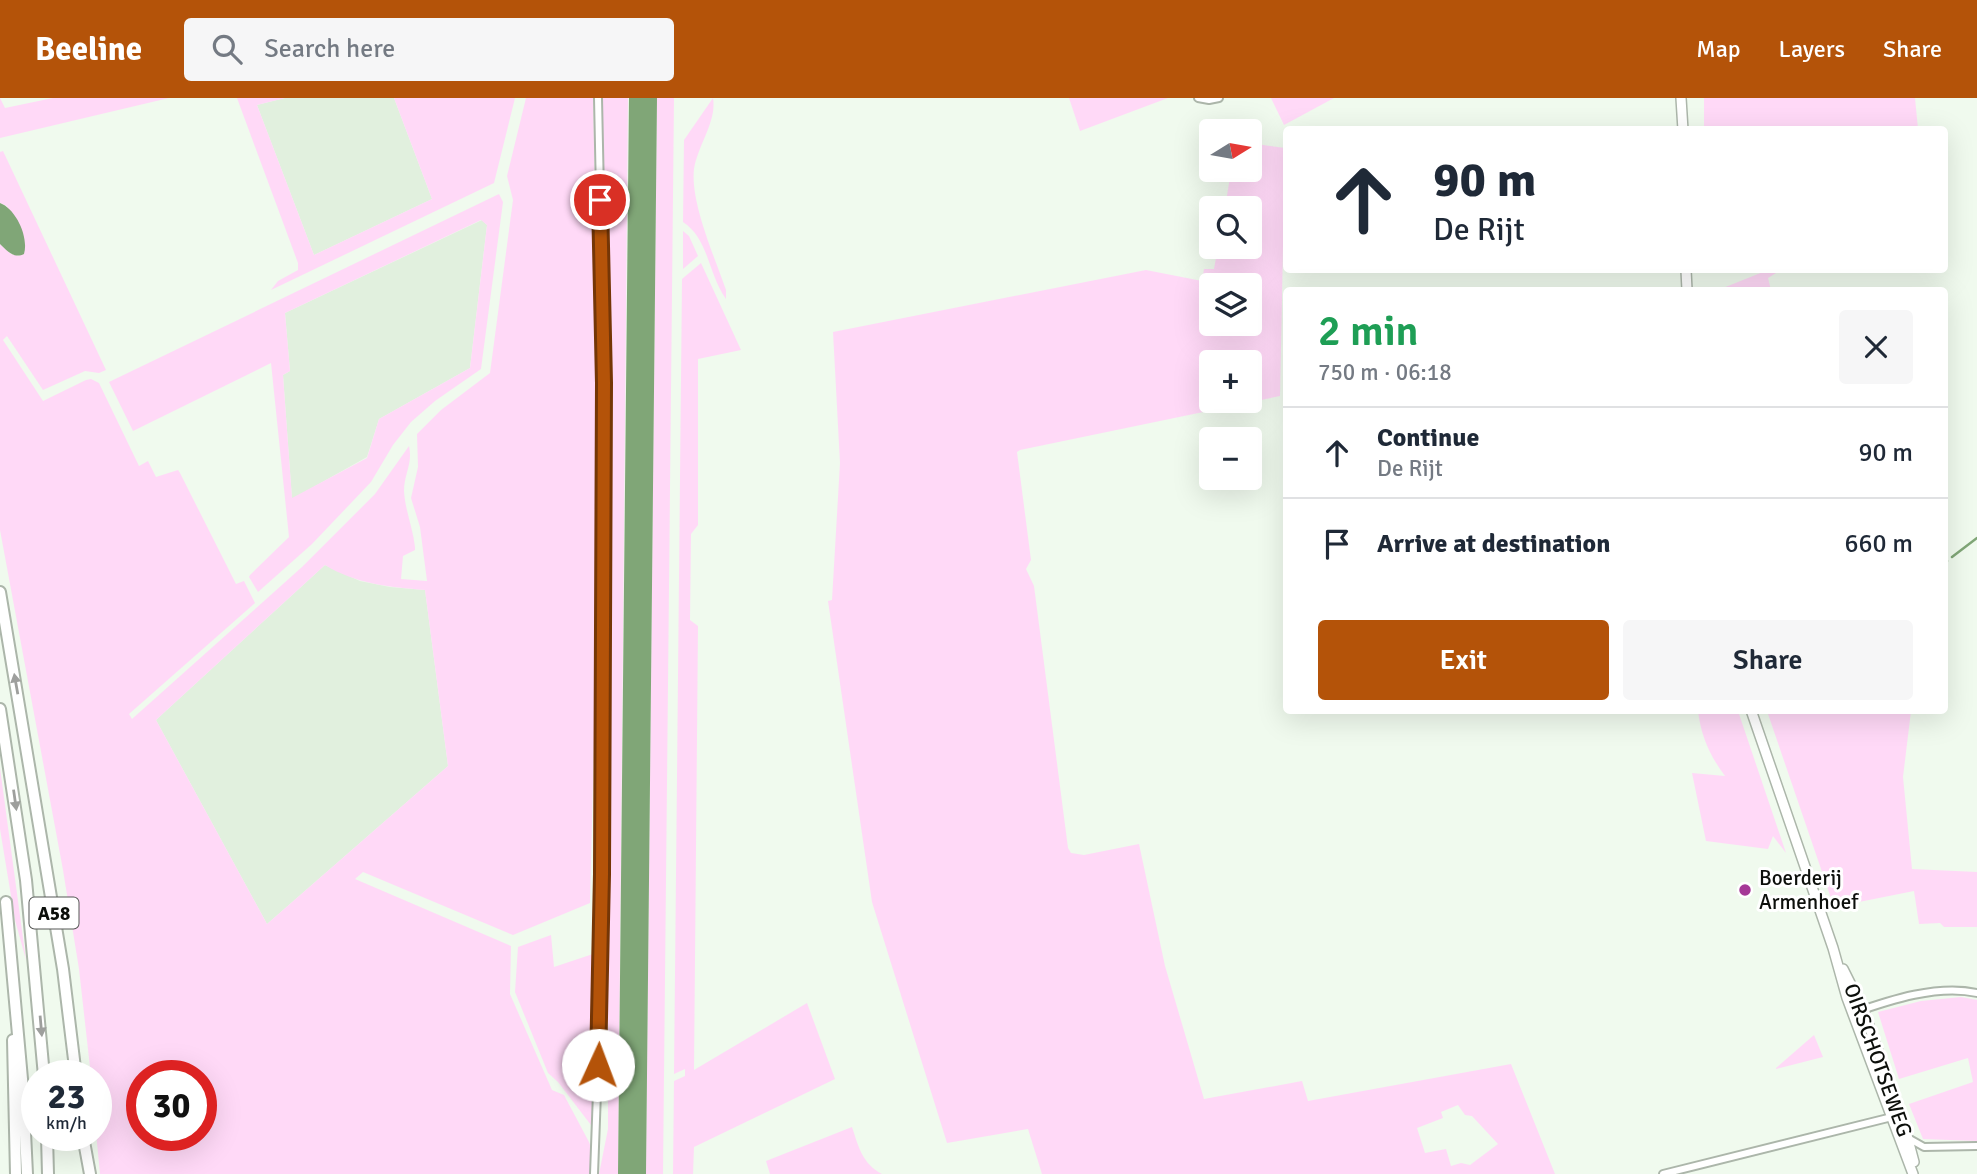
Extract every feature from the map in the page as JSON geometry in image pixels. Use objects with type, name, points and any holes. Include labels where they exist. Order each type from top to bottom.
[{"type":"highway","name":"A58","points":[[0,592],[61,955],[74,1060]]},
{"type":"highway","name":"A58","points":[[0,709],[26,880],[43,1060]]},
{"type":"highway","name":"A58","points":[[6,902],[23,1090],[27,1174]]},
{"type":"highway","name":"A58","points":[[13,988],[16,1174]]},
{"type":"highway","points":[[47,1151],[48,1174]]},
{"type":"highway","points":[[82,1151],[83,1174]]},
{"type":"highway","points":[[85,1151],[90,1174]]},
{"type":"main road","points":[[1681,98],[1683,126]]},
{"type":"main road","name":"OIRSCHOTSEWEG","points":[[1752,714],[1853,1013],[1895,1116],[1908,1138],[1915,1174]]},
{"type":"main road","name":"OIRSCHOTSEWEG","points":[[1833,948],[1863,1009],[1915,1174]]},
{"type":"street","points":[[594,1174],[602,956],[604,383],[598,98]]},
{"type":"street","points":[[1198,98],[1219,98]]},
{"type":"street","points":[[1853,1013],[1927,994],[1961,989],[1977,993]]},
{"type":"street","points":[[1663,1174],[1895,1116]]},
{"type":"street","points":[[1908,1138],[1924,1147],[1977,1146]]},
{"type":"shaded area","points":[[0,98],[5,108],[53,98],[169,98],[0,138]]},
{"type":"shaded area","points":[[237,98],[285,98],[257,105],[314,255],[432,199],[394,98],[515,98],[494,183],[271,290],[278,281],[298,270],[298,263]]},
{"type":"shaded area","points":[[285,98],[394,98],[432,199],[314,255],[257,105]]},
{"type":"shaded area","points":[[526,98],[593,98],[599,398],[590,903],[513,935],[363,872],[355,879],[511,946],[510,994],[552,1090],[564,1095],[589,1142],[594,1174],[100,1174],[98,1151],[112,1151],[112,1060],[89,1060],[79,969],[63,870],[0,530],[0,244],[11,254],[20,256],[7,206],[0,203],[0,152],[3,151],[106,370],[99,373],[85,371],[43,390],[7,336],[3,340],[43,401],[86,380],[99,383],[139,466],[148,461],[156,477],[178,470],[236,584],[244,581],[255,603],[129,714],[132,719],[302,567],[375,494],[409,446],[410,458],[404,491],[415,550],[403,556],[401,579],[427,581],[420,527],[411,498],[418,467],[417,434],[441,410],[490,373],[513,200],[507,176]],"holes":[[[325,565],[349,577],[386,586],[425,590],[448,766],[267,924],[156,720]]]},
{"type":"shaded area","points":[[602,98],[628,98],[618,1174],[599,1174],[608,1129],[608,347]]},
{"type":"shaded area","points":[[629,98],[657,98],[646,1174],[618,1174]]},
{"type":"shaded area","points":[[657,98],[674,98],[663,1174],[646,1174]]},
{"type":"shaded area","points":[[713,98],[710,124],[696,160],[694,182],[699,213],[726,290],[726,299],[698,238],[683,222],[684,140]]},
{"type":"shaded area","points":[[1069,98],[1168,98],[1080,131]]},
{"type":"shaded area","points":[[1271,98],[1334,98],[1284,125]]},
{"type":"shaded area","points":[[1704,98],[1915,98],[1918,126],[1704,126]]},
{"type":"shaded area","points":[[1262,145],[1283,148],[1280,396],[1262,400],[1262,350],[1199,350],[1199,413],[1017,452],[1031,560],[1026,569],[1034,586],[1068,848],[1071,853],[1084,855],[1139,844],[1165,966],[1204,1099],[1302,1081],[1308,1101],[1511,1064],[1555,1174],[1042,1174],[1028,1129],[947,1143],[872,902],[828,601],[832,600],[840,463],[833,332],[1146,270],[1199,280],[1199,336],[1262,336],[1262,273],[1203,273],[1204,269],[1214,269],[1216,259],[1262,259],[1262,196],[1227,196],[1229,182],[1262,182]],"holes":[[[1458,1105],[1465,1115],[1472,1116],[1498,1144],[1470,1165],[1461,1163],[1451,1166],[1446,1149],[1425,1153],[1417,1128],[1443,1118],[1441,1112]]]},
{"type":"shaded area","points":[[499,194],[503,202],[481,369],[435,401],[411,422],[393,445],[371,482],[312,544],[258,592],[250,575],[289,537],[271,363],[133,431],[109,382]],"holes":[[[481,220],[487,225],[470,368],[379,419],[367,458],[292,498],[283,375],[290,371],[285,313]]]},
{"type":"shaded area","points":[[0,203],[11,211],[20,224],[25,240],[24,254],[14,255],[0,244]]},
{"type":"shaded area","points":[[482,220],[487,225],[470,368],[379,419],[367,457],[292,499],[283,375],[290,371],[285,313]]},
{"type":"shaded area","points":[[683,231],[689,236],[698,256],[683,269]]},
{"type":"shaded area","points":[[701,263],[741,350],[698,359],[698,525],[691,534],[690,620],[698,626],[694,1070],[807,1003],[835,1079],[694,1147],[693,1174],[673,1174],[674,1081],[685,1076],[685,1069],[674,1074],[682,279]]},
{"type":"shaded area","points":[[1760,273],[1776,273],[1768,278],[1770,287],[1726,287]]},
{"type":"shaded area","points":[[325,565],[360,581],[425,590],[448,766],[267,924],[156,720]]},
{"type":"shaded area","points":[[1698,714],[1739,714],[1786,853],[1773,836],[1768,849],[1706,841],[1692,773],[1725,776],[1701,729]]},
{"type":"shaded area","points":[[1768,714],[1911,714],[1903,777],[1912,869],[1977,872],[1977,927],[1919,924],[1914,891],[1834,907]]},
{"type":"shaded area","points":[[0,768],[26,960],[15,920],[0,829]]},
{"type":"shaded area","points":[[551,935],[554,967],[593,954],[594,1129],[548,1073],[515,992],[518,947]]},
{"type":"shaded area","points":[[1961,997],[1977,1000],[1977,1141],[1923,1139],[1909,1104],[1973,1082],[1968,1058],[1899,1079],[1878,1012],[1921,1001]]},
{"type":"shaded area","points":[[1814,1035],[1823,1057],[1776,1069],[1776,1068]]},
{"type":"shaded area","points":[[852,1127],[866,1160],[882,1174],[770,1174],[766,1161]]},
{"type":"waterway","points":[[1952,557],[1977,538]]},
{"type":"place","name":"Boerderij Armenhoef","points":[[1745,890]]},
{"type":"route","points":[[598,1065],[602,956],[604,383],[600,200]]}]
